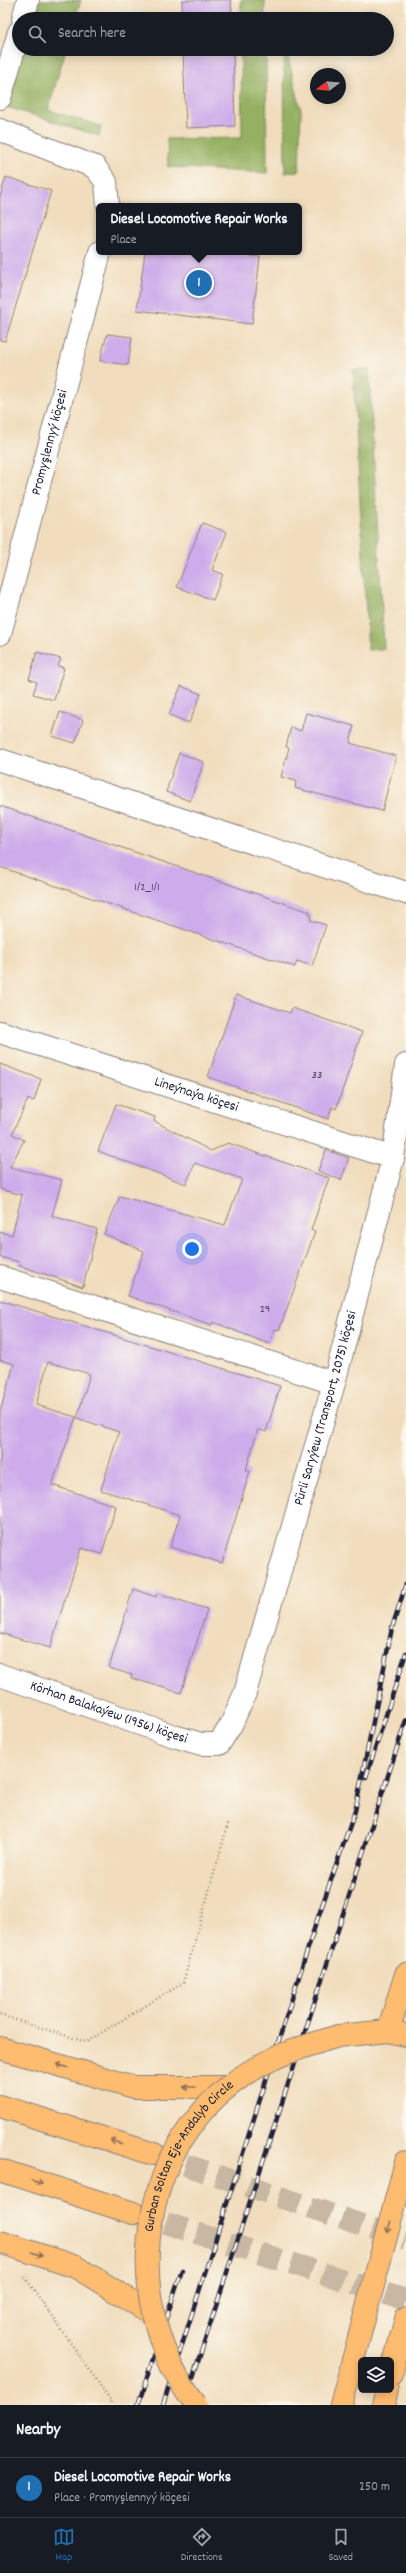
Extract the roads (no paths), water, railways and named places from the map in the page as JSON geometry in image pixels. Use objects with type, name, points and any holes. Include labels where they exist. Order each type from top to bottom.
[{"type":"main road","points":[[397,2033],[406,1974]]},
{"type":"main road","name":"Gurban Soltan Eje-Andalyb Circle","points":[[196,2405],[180,2385],[151,2313],[146,2264],[151,2214],[167,2166],[193,2123],[228,2087],[256,2066],[285,2052],[338,2036],[397,2033]]},
{"type":"main road","points":[[0,2048],[134,2087],[228,2087]]},
{"type":"main road","points":[[0,2106],[154,2154]]},
{"type":"main road","points":[[342,2405],[406,2162]]},
{"type":"main road","points":[[0,2170],[133,2213]]},
{"type":"main road","points":[[0,2242],[76,2267],[151,2313]]},
{"type":"main road","points":[[394,2363],[406,2319]]},
{"type":"main road","points":[[383,2405],[386,2393]]},
{"type":"street","points":[[25,12],[28,0]]},
{"type":"street","points":[[0,98],[12,56]]},
{"type":"street","points":[[0,130],[95,167],[106,182],[108,203]]},
{"type":"street","name":"Promyşlennyý köçesi","points":[[0,634],[99,255]]},
{"type":"street","points":[[0,760],[406,893]]},
{"type":"street","name":"Lineýnaýa köçesi","points":[[0,1032],[393,1158]]},
{"type":"street","name":"Pürli Saryýew (Transport, 2075) köçesi","points":[[219,1744],[231,1725],[245,1694],[334,1383],[393,1158],[406,1064]]},
{"type":"street","points":[[0,1277],[334,1383]]},
{"type":"street","name":"Körhan Balakaýew (1956) köçesi","points":[[0,1675],[174,1736],[201,1744],[219,1744]]},
{"type":"tunnel","points":[[154,2154],[406,2240]]},
{"type":"tunnel","points":[[134,2213],[406,2300]]},
{"type":"railway","points":[[163,2405],[315,1926],[355,1811],[392,1628],[406,1584]]},
{"type":"railway","points":[[366,1777],[406,1653]]},
{"type":"railway","points":[[184,2405],[406,1720]]},
{"type":"railway","points":[[138,2405],[182,2270]]},
{"type":"place","name":"Diesel Locomotive Repair Works","points":[[199,283]]}]
